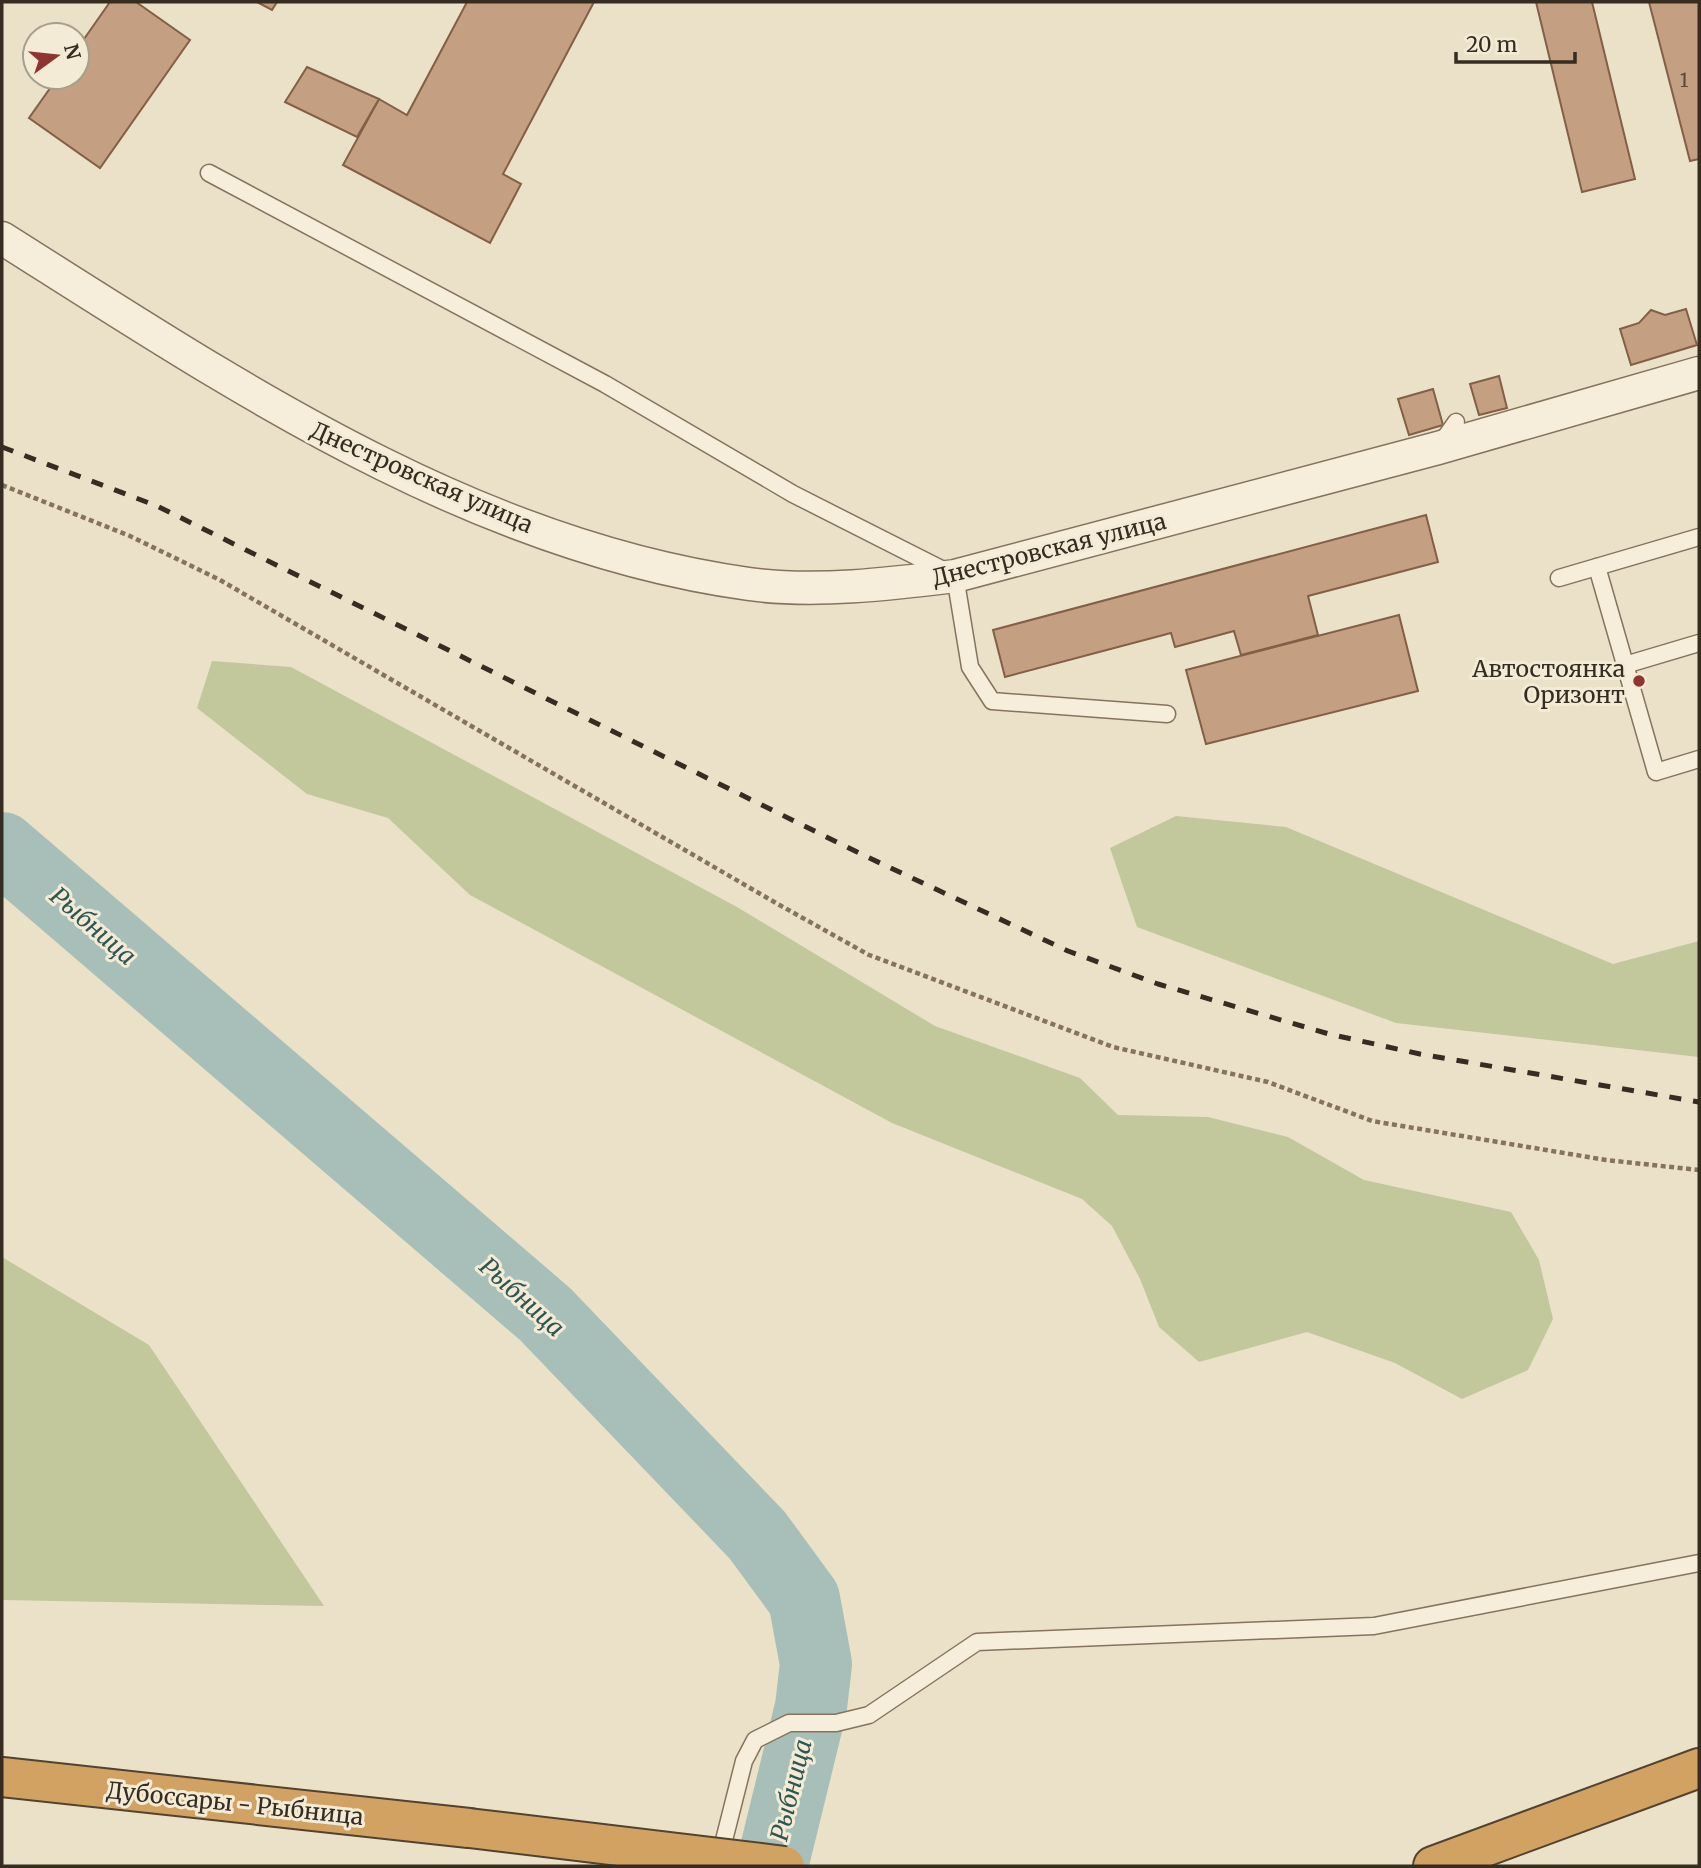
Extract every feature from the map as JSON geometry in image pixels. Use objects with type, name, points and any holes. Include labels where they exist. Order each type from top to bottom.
[{"type":"highway","points":[[1433,1866],[1699,1768]]},
{"type":"highway","name":"Дубоссары - Рыбница","points":[[2,1777],[785,1866]]},
{"type":"street","name":"Днестровская улица","points":[[2,238],[171,345],[323,436],[503,517],[638,564],[751,584],[873,587],[955,576],[1438,448],[1699,373]]},
{"type":"lane","points":[[209,173],[605,384],[793,494],[955,576],[970,667],[992,701],[1167,714]]},
{"type":"lane","points":[[1438,448],[1456,422]]},
{"type":"lane","points":[[1559,578],[1699,537]]},
{"type":"lane","points":[[1597,567],[1656,772],[1699,759]]},
{"type":"lane","points":[[1625,665],[1699,643]]},
{"type":"lane","points":[[717,1866],[744,1761],[755,1740],[789,1723],[836,1723],[870,1715],[977,1642],[1374,1626],[1699,1563]]},
{"type":"path","points":[[2,485],[130,537],[220,580],[776,903],[869,955],[915,975],[1113,1047],[1268,1082],[1372,1121],[1606,1160],[1699,1170]]},
{"type":"green space","points":[[212,661],[291,667],[737,907],[935,1026],[1080,1078],[1118,1115],[1208,1117],[1288,1137],[1364,1180],[1511,1212],[1539,1260],[1553,1319],[1528,1370],[1462,1399],[1395,1363],[1307,1332],[1199,1362],[1159,1327],[1140,1279],[1112,1226],[1082,1199],[892,1123],[470,895],[388,818],[307,794],[197,708]]},
{"type":"green space","points":[[1176,816],[1286,827],[1613,964],[1699,941],[1699,1057],[1396,1023],[1137,927],[1110,848]]},
{"type":"green space","points":[[2,1257],[149,1345],[324,1606],[2,1600]]},
{"type":"building","points":[[110,2],[136,2],[190,40],[100,168],[29,118],[48,91],[91,91],[91,29]]},
{"type":"building","points":[[257,2],[277,2],[272,10]]},
{"type":"building","points":[[467,2],[594,2],[503,174],[521,184],[490,243],[343,165],[379,99],[407,115]]},
{"type":"building","points":[[1536,2],[1592,2],[1635,179],[1582,192]]},
{"type":"building","points":[[1649,2],[1699,2],[1699,159],[1690,161]]},
{"type":"building","points":[[307,67],[379,99],[357,137],[285,102]]},
{"type":"building","points":[[1686,309],[1697,345],[1631,365],[1620,329],[1639,323],[1651,310],[1665,315]]},
{"type":"building","points":[[1499,376],[1507,408],[1479,415],[1470,384]]},
{"type":"building","points":[[1433,389],[1443,425],[1409,435],[1398,399]]},
{"type":"building","points":[[1426,515],[1438,562],[1308,596],[1318,635],[1241,655],[1234,631],[1175,647],[1171,633],[1005,677],[993,630]]},
{"type":"building","points":[[1399,615],[1418,691],[1206,744],[1186,670]]},
{"type":"waterway","name":"Рыбница","points":[[2,848],[545,1314],[757,1535],[804,1599],[816,1664],[811,1707],[772,1866]]},
{"type":"railway","points":[[2,447],[157,506],[863,855],[1068,951],[1158,984],[1329,1034],[1420,1054],[1699,1102]]},
{"type":"place","name":"Автостоянка Оризонт","points":[[1639,681]]}]
